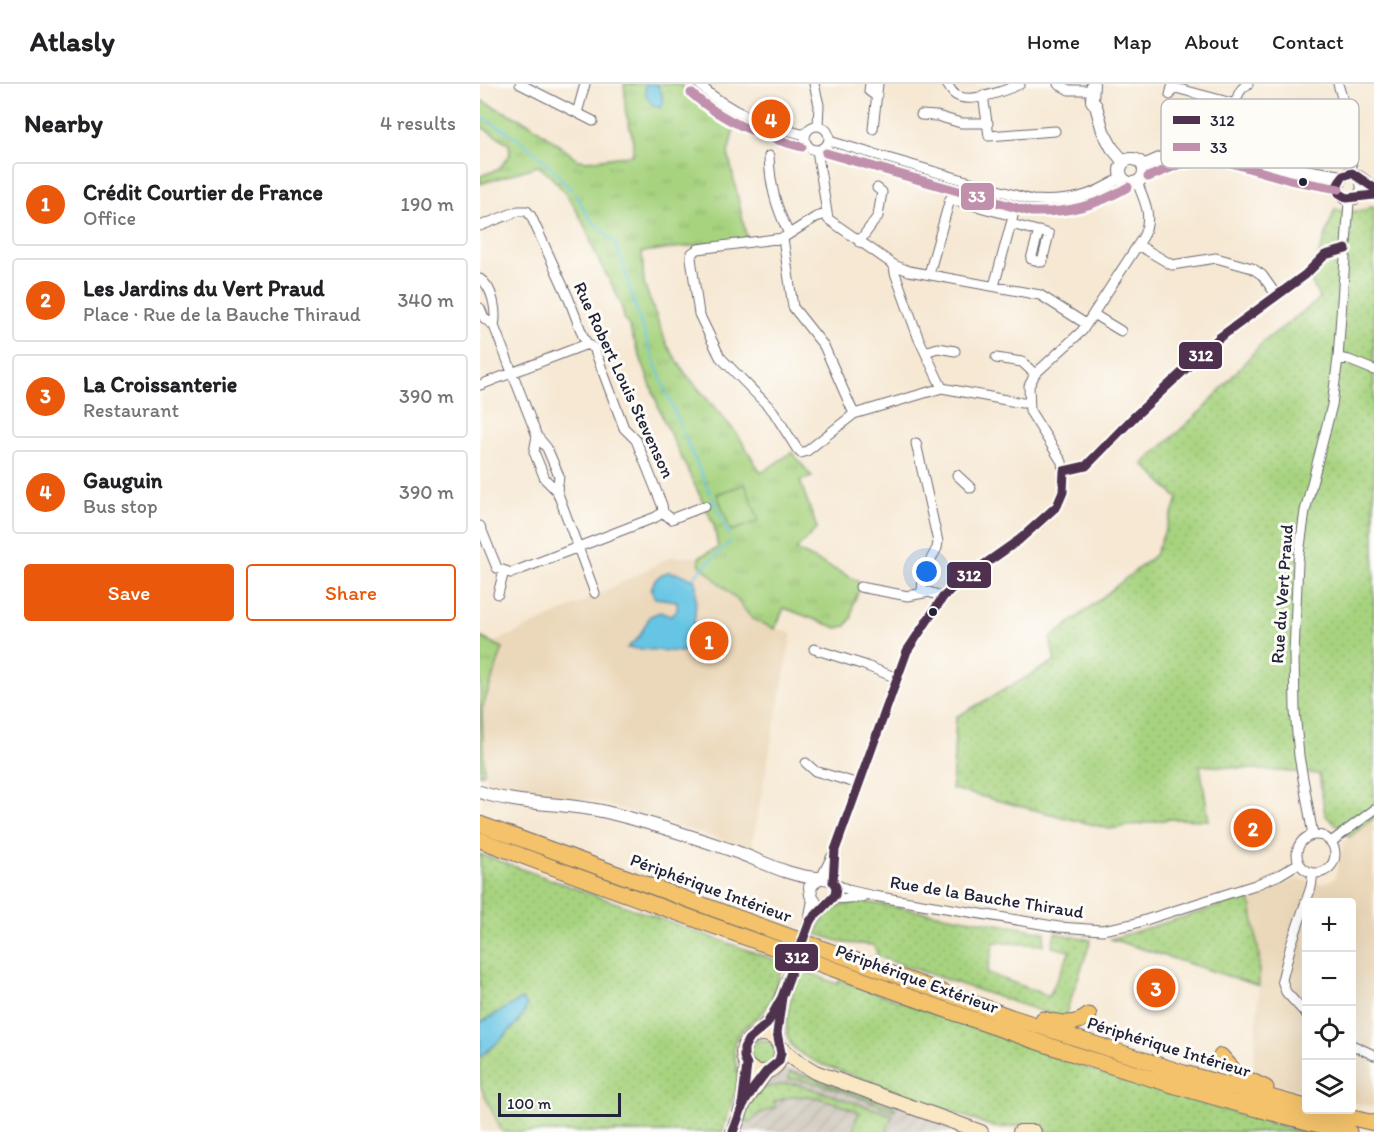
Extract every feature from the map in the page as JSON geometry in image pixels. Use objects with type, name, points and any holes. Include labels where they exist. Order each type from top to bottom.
[{"type":"highway","name":"Périphérique Intérieur","points":[[480,824],[998,1013],[1144,1061],[1302,1106]]},
{"type":"highway","name":"Périphérique Extérieur","points":[[480,840],[1043,1044],[1176,1087],[1349,1132]]},
{"type":"highway","points":[[998,1013],[1024,1014],[1068,1024],[1083,1020],[1089,1015]]},
{"type":"highway","points":[[1221,1056],[1238,1074],[1258,1086],[1302,1098]]},
{"type":"highway","points":[[1337,1114],[1374,1123]]},
{"type":"main road","points":[[733,1132],[743,1105],[747,1065],[744,1048],[748,1040],[755,1036],[768,1035],[797,1061],[815,1072],[977,1132]]},
{"type":"main road","points":[[743,1105],[769,1070],[779,1061],[779,1046]]},
{"type":"main road","points":[[747,1065],[756,1071],[815,1072]]},
{"type":"main road","points":[[1020,1132],[1034,1132]]},
{"type":"street","points":[[577,113],[585,84]]},
{"type":"street","points":[[699,84],[714,98],[752,119],[805,135]]},
{"type":"street","points":[[814,84],[819,105],[818,125]]},
{"type":"street","points":[[870,84],[869,91],[877,97]]},
{"type":"street","points":[[873,129],[878,84]]},
{"type":"street","points":[[947,84],[953,93],[961,98],[983,95],[1020,84]]},
{"type":"street","points":[[1058,84],[1069,90],[1095,86],[1096,106],[1107,139],[1124,162]]},
{"type":"street","points":[[1236,99],[1242,87],[1248,84]]},
{"type":"street","points":[[1338,84],[1342,99]]},
{"type":"street","points":[[526,85],[593,121]]},
{"type":"street","points":[[1170,95],[1172,87],[1214,99]]},
{"type":"street","points":[[983,95],[989,136],[1055,131]]},
{"type":"street","points":[[921,115],[938,116],[961,123],[988,123]]},
{"type":"street","points":[[818,125],[827,130],[829,141],[824,148],[817,150],[807,145],[805,135],[809,128],[818,125]]},
{"type":"street","points":[[829,141],[1032,200],[1059,201],[1080,198],[1122,177]]},
{"type":"street","points":[[817,150],[826,214],[830,222],[894,265],[902,269],[1040,295],[1086,324]]},
{"type":"street","points":[[769,156],[770,183],[786,236],[793,307],[824,346],[854,414]]},
{"type":"street","points":[[1143,166],[1161,158]]},
{"type":"street","points":[[1130,159],[1136,160],[1143,166],[1143,176],[1137,182],[1128,182],[1122,177],[1120,170],[1124,162],[1130,159]]},
{"type":"street","points":[[1290,168],[1344,180],[1358,176],[1363,188],[1360,195],[1354,199],[1341,196],[1344,180],[1345,168]]},
{"type":"street","points":[[827,880],[835,850],[907,651],[943,597],[962,580],[1019,540],[1057,506],[1063,492],[1064,471],[1059,455],[1034,419],[1028,403],[1029,386],[1035,374],[1086,324],[1146,231],[1149,216],[1137,182]]},
{"type":"street","points":[[1362,182],[1374,188]]},
{"type":"street","points":[[859,242],[878,216],[882,192],[878,188]]},
{"type":"street","points":[[1360,195],[1374,195]]},
{"type":"street","points":[[929,274],[950,199],[1013,216],[994,286]]},
{"type":"street","name":"Rue du Vert Praud","points":[[1313,835],[1296,726],[1293,675],[1296,599],[1305,511],[1327,431],[1338,358],[1349,202],[1347,199]]},
{"type":"street","name":"Rue Robert Louis Stevenson","points":[[480,226],[518,211],[527,211],[545,244],[587,344],[594,348],[624,428],[636,440],[663,512]]},
{"type":"street","points":[[826,214],[816,217],[786,236],[698,249],[691,258],[699,314],[720,357],[773,411],[797,449],[804,453],[854,414],[942,388],[1028,403]]},
{"type":"street","points":[[1011,224],[1039,231]]},
{"type":"street","points":[[1138,245],[1172,265],[1216,258],[1252,268],[1262,274],[1277,296]]},
{"type":"street","points":[[1064,471],[1081,468],[1091,462],[1204,350],[1277,296],[1325,255],[1346,249]]},
{"type":"street","points":[[894,265],[925,352],[942,388]]},
{"type":"street","points":[[480,279],[485,282],[497,313],[494,326]]},
{"type":"street","points":[[480,308],[484,318],[494,326],[537,436],[547,448],[559,476],[557,491]]},
{"type":"street","points":[[1093,314],[1121,331]]},
{"type":"street","points":[[480,385],[587,344]]},
{"type":"street","points":[[925,352],[938,348],[955,351]]},
{"type":"street","points":[[996,358],[1022,362],[1035,374]]},
{"type":"street","points":[[1338,358],[1374,370]]},
{"type":"street","points":[[537,436],[534,452],[545,479],[557,491],[595,593]]},
{"type":"street","points":[[916,443],[934,519],[937,548],[923,574],[922,593]]},
{"type":"street","points":[[957,474],[971,488]]},
{"type":"street","points":[[480,526],[497,568],[511,573],[656,517],[663,512],[670,519],[705,506]]},
{"type":"street","points":[[498,594],[504,571]]},
{"type":"street","points":[[860,587],[908,596],[929,592],[943,597]]},
{"type":"street","points":[[814,649],[897,678]]},
{"type":"street","points":[[806,763],[816,771],[859,784]]},
{"type":"street","points":[[480,792],[512,801],[604,812],[730,849],[781,872],[821,899]]},
{"type":"street","points":[[1330,842],[1374,810]]},
{"type":"street","points":[[1313,835],[1322,836],[1330,842],[1335,850],[1333,863],[1325,871],[1313,873],[1306,871],[1299,863],[1297,854],[1299,846],[1313,835]]},
{"type":"street","name":"Rue de la Bauche Thiraud","points":[[827,880],[852,891],[874,896],[1059,927],[1102,930],[1133,924],[1255,885],[1299,863]]},
{"type":"street","points":[[755,1036],[774,1014],[810,921],[821,899],[836,891],[827,880],[781,872]]},
{"type":"street","points":[[1302,1010],[1286,992],[1282,980],[1291,945],[1311,887],[1313,873]]},
{"type":"street","points":[[821,899],[810,887],[827,880]]},
{"type":"street","name":"Rue de la Bauche Thiraud","points":[[821,899],[874,896]]},
{"type":"street","points":[[779,1046],[777,1032],[782,997]]},
{"type":"street","points":[[1356,1047],[1374,1055]]},
{"type":"shaded area","points":[[670,557],[699,557],[701,565],[737,600],[752,619],[792,634],[751,849],[594,801],[541,797],[495,788],[489,783],[484,773],[482,709],[503,648],[493,643],[600,594]]},
{"type":"shaded area","points":[[1374,817],[1374,1107],[1356,1103],[1356,898],[1302,898],[1302,1091],[1270,1084],[1253,1075],[1260,971],[1257,935],[1250,897],[1298,879],[1323,884],[1335,878],[1344,842]]},
{"type":"shaded area","points":[[773,1068],[815,1072],[976,1132],[733,1132],[766,1072]]},
{"type":"shaded area","points":[[480,1085],[502,1132],[480,1132]]},
{"type":"green space","points":[[624,84],[680,84],[704,109],[734,128],[728,153],[747,239],[642,252],[644,284],[667,345],[685,373],[738,435],[761,473],[792,452],[812,477],[800,481],[817,528],[796,550],[858,581],[860,587],[853,605],[852,617],[846,626],[837,628],[784,608],[775,629],[752,619],[737,600],[700,565],[699,557],[718,548],[714,525],[663,419],[628,324],[624,320],[618,298],[574,207],[558,185],[538,166],[480,184],[480,176],[499,169],[510,154],[509,144],[480,126],[480,100],[530,124],[579,160],[587,161],[632,155],[633,139],[625,110]]},
{"type":"green space","points":[[1374,206],[1374,818],[1349,837],[1325,815],[1319,774],[1200,765],[1209,820],[1169,819],[1110,829],[952,789],[956,717],[1055,661],[1050,639],[1155,555],[1178,499],[1143,464],[1204,408],[1264,341],[1320,299],[1310,279],[1335,209],[1355,212]]},
{"type":"green space","points":[[745,484],[759,521],[731,531],[717,494]]},
{"type":"green space","points":[[480,637],[503,648],[482,709],[484,773],[480,775]]},
{"type":"green space","points":[[480,854],[784,963],[767,1007],[743,1029],[736,1039],[734,1054],[739,1082],[722,1132],[502,1132],[480,1085]]},
{"type":"green space","points":[[1250,897],[1259,955],[1259,986],[1111,939]]},
{"type":"green space","points":[[865,902],[1045,932],[1043,945],[994,942],[987,973],[1049,996],[1070,951],[1052,947],[1055,933],[1091,940],[1064,1019],[876,956],[877,952],[873,945],[845,943],[816,934],[825,916],[833,908]]},
{"type":"green space","points":[[801,969],[837,984],[840,980],[1129,1083],[1303,1132],[1046,1132],[1034,1125],[994,1127],[821,1064],[796,1050],[787,1033],[787,1022],[791,999]]},
{"type":"green space","points":[[762,1040],[771,1044],[775,1053],[771,1062],[762,1066],[753,1062],[749,1053],[753,1044]]},
{"type":"green space","points":[[790,1072],[895,1107],[894,1111],[828,1086],[789,1079]]},
{"type":"green space","points":[[797,1084],[893,1115],[887,1130],[890,1132],[853,1130],[859,1112],[827,1100],[807,1096],[774,1102],[775,1108],[760,1113],[750,1123],[743,1118],[759,1085],[764,1088]]},
{"type":"water","points":[[645,84],[656,84],[663,101],[660,108],[648,99]]},
{"type":"water","points":[[668,572],[681,574],[696,581],[694,625],[687,650],[681,652],[627,648],[639,637],[650,616],[660,612],[670,616],[676,610],[677,601],[655,598],[651,591],[656,578]]},
{"type":"water","points":[[522,999],[527,1006],[520,1020],[480,1057],[480,1023]]},
{"type":"waterway","points":[[480,116],[530,148],[571,190]]},
{"type":"waterway","points":[[575,194],[591,220],[614,242],[621,258]]},
{"type":"waterway","points":[[622,261],[649,346],[682,429]]},
{"type":"waterway","points":[[683,433],[710,493]]},
{"type":"waterway","points":[[712,497],[729,535]]},
{"type":"waterway","points":[[692,578],[731,541]]},
{"type":"transit line","name":"33","points":[[691,93],[716,112],[743,127],[802,147]]},
{"type":"transit line","name":"33","points":[[826,153],[1031,212],[1070,210],[1093,204],[1128,187]]},
{"type":"transit line","name":"33","points":[[1148,177],[1170,168]]},
{"type":"transit line","name":"33","points":[[1249,168],[1290,180],[1339,189]]},
{"type":"transit line","name":"312","points":[[1374,188],[1352,173],[1343,176],[1337,186],[1339,193],[1347,198],[1374,195]]},
{"type":"transit line","name":"312","points":[[1064,471],[1086,466],[1135,416],[1219,338],[1305,275],[1325,255],[1346,249]]},
{"type":"transit line","name":"312","points":[[733,1132],[743,1105],[753,1089],[766,1072],[779,1061],[781,1053],[777,1033],[782,997],[810,921],[835,895],[836,887],[833,882],[835,850],[907,651],[943,597],[962,580],[1019,540],[1057,506],[1063,492],[1064,471]]},
{"type":"transit line","name":"312","points":[[742,1106],[747,1065],[744,1048],[748,1040],[767,1024],[781,999]]},
{"type":"place","name":"Gauguin","points":[[771,119]]},
{"type":"place","name":"Crédit Courtier de France","points":[[709,641]]},
{"type":"place","name":"Les Jardins du Vert Praud","points":[[1253,828]]},
{"type":"place","name":"La Croissanterie","points":[[1156,988]]}]
